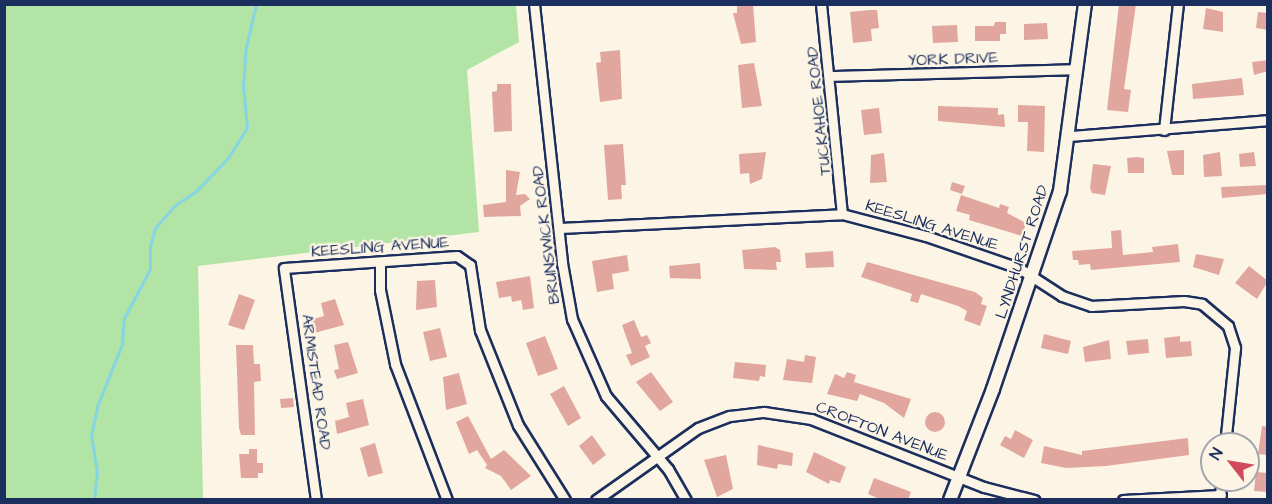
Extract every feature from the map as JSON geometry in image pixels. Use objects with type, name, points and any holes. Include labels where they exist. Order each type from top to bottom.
[{"type":"main road","name":"LYNDHURST ROAD","points":[[950,500],[1032,277],[1060,191],[1070,135],[1085,4]]},
{"type":"street","name":"BRUNSWICK ROAD","points":[[534,4],[566,297],[581,345],[606,396],[656,456],[686,500]]},
{"type":"street","name":"TUCKAHOE ROAD","points":[[821,4],[842,214]]},
{"type":"street","points":[[1164,129],[1178,4]]},
{"type":"street","name":"YORK DRIVE","points":[[830,76],[1077,69]]},
{"type":"street","points":[[1070,135],[1268,120]]},
{"type":"street","name":"KEESLING AVENUE","points":[[560,228],[842,214],[981,254],[1032,277],[1062,296],[1091,306],[1191,302],[1221,317],[1235,348],[1226,432]]},
{"type":"street","name":"KEESLING AVENUE","points":[[284,268],[380,264],[458,256],[467,261],[480,330],[494,368],[518,425],[565,500]]},
{"type":"street","points":[[380,264],[380,290],[395,364],[447,500]]},
{"type":"street","name":"ARMISTEAD ROAD","points":[[284,268],[316,500]]},
{"type":"street","name":"CROFTON AVENUE","points":[[596,500],[656,456],[714,421],[764,412],[811,419],[959,477],[1034,500]]},
{"type":"street","points":[[1123,500],[1220,497]]},
{"type":"green space","points":[[4,5],[516,5],[519,42],[467,70],[479,232],[198,266],[203,499],[5,499]]},
{"type":"building","points":[[737,4],[753,4],[756,42],[741,44],[733,13],[737,13]]},
{"type":"building","points":[[1119,4],[1136,4],[1124,89],[1131,90],[1128,112],[1107,110]]},
{"type":"building","points":[[1206,8],[1223,12],[1223,32],[1203,29]]},
{"type":"building","points":[[877,10],[879,28],[871,29],[872,41],[853,43],[850,12]]},
{"type":"building","points":[[1258,12],[1268,13],[1268,30],[1256,28]]},
{"type":"building","points":[[995,22],[1006,22],[1006,34],[1000,34],[1000,41],[975,41],[975,26],[994,26]]},
{"type":"building","points":[[1047,23],[1048,39],[1024,40],[1024,24]]},
{"type":"building","points":[[957,25],[958,42],[933,43],[932,26]]},
{"type":"building","points":[[620,50],[622,99],[600,102],[596,63],[601,62],[600,52]]},
{"type":"building","points":[[1268,60],[1268,71],[1254,75],[1252,62]]},
{"type":"building","points":[[754,63],[762,106],[742,108],[738,65]]},
{"type":"building","points":[[1242,78],[1244,95],[1193,99],[1192,84]]},
{"type":"building","points":[[497,84],[511,84],[512,131],[494,132],[492,92],[497,91]]},
{"type":"building","points":[[1018,105],[1045,106],[1044,152],[1027,151],[1028,122],[1018,122]]},
{"type":"building","points":[[938,106],[998,108],[998,115],[1004,114],[1005,127],[938,121]]},
{"type":"building","points":[[879,108],[882,133],[864,135],[861,110]]},
{"type":"building","points":[[623,144],[626,185],[621,185],[622,199],[608,200],[604,145]]},
{"type":"building","points":[[1184,150],[1184,175],[1172,175],[1167,151]]},
{"type":"building","points":[[766,152],[762,179],[750,184],[749,173],[740,174],[739,154]]},
{"type":"building","points":[[1220,152],[1222,176],[1204,177],[1203,155]]},
{"type":"building","points":[[1254,152],[1256,166],[1240,167],[1239,154]]},
{"type":"building","points":[[884,153],[887,182],[870,183],[871,155]]},
{"type":"building","points":[[1127,158],[1144,158],[1144,173],[1128,173]]},
{"type":"building","points":[[1093,164],[1111,166],[1105,195],[1092,193],[1090,188]]},
{"type":"building","points":[[506,170],[520,172],[516,195],[525,194],[530,199],[520,206],[521,216],[484,217],[483,205],[506,202]]},
{"type":"building","points":[[952,182],[965,186],[962,194],[950,190]]},
{"type":"building","points":[[1268,185],[1268,194],[1222,198],[1221,187]]},
{"type":"building","points":[[961,195],[999,208],[1000,204],[1009,207],[1007,213],[1026,223],[1022,236],[969,220],[970,215],[956,211]]},
{"type":"building","points":[[1121,230],[1123,255],[1153,252],[1152,247],[1178,244],[1180,262],[1091,270],[1090,264],[1079,265],[1078,260],[1073,260],[1072,251],[1112,248],[1111,231]]},
{"type":"building","points":[[775,247],[780,250],[781,262],[776,262],[777,270],[744,269],[742,250]]},
{"type":"building","points":[[833,251],[834,267],[806,268],[805,253]]},
{"type":"building","points":[[1196,254],[1224,259],[1219,275],[1193,267]]},
{"type":"building","points":[[627,255],[629,271],[612,274],[614,289],[597,292],[592,261]]},
{"type":"building","points":[[867,262],[975,292],[983,298],[981,304],[987,306],[980,326],[964,320],[967,311],[958,306],[921,294],[918,303],[910,301],[912,294],[861,277]]},
{"type":"building","points":[[700,263],[701,279],[670,278],[669,266]]},
{"type":"building","points":[[1249,266],[1268,281],[1257,299],[1235,283]]},
{"type":"building","points":[[530,276],[534,308],[523,310],[521,300],[512,302],[511,296],[499,298],[496,282]]},
{"type":"building","points":[[435,280],[437,307],[416,310],[417,281]]},
{"type":"building","points":[[239,294],[255,300],[244,330],[228,325]]},
{"type":"building","points":[[335,299],[344,325],[314,333],[310,320],[324,316],[321,303]]},
{"type":"building","points":[[634,320],[641,337],[647,335],[651,343],[645,346],[650,357],[631,366],[626,355],[632,353],[622,325]]},
{"type":"building","points":[[440,328],[447,357],[430,361],[423,332]]},
{"type":"building","points":[[1044,334],[1071,341],[1068,354],[1041,348]]},
{"type":"building","points":[[545,336],[558,369],[538,376],[526,343]]},
{"type":"building","points":[[1180,336],[1180,342],[1191,341],[1192,356],[1166,358],[1164,338]]},
{"type":"building","points":[[1148,339],[1149,353],[1128,355],[1126,341]]},
{"type":"building","points":[[1109,340],[1111,359],[1085,362],[1083,347]]},
{"type":"building","points":[[348,342],[358,373],[337,379],[334,370],[339,369],[334,345]]},
{"type":"building","points":[[236,345],[253,345],[254,364],[260,364],[261,381],[254,382],[255,435],[241,435],[239,428]]},
{"type":"building","points":[[805,355],[816,357],[812,383],[783,380],[787,359],[804,362]]},
{"type":"building","points":[[735,362],[766,365],[765,377],[760,376],[759,381],[733,378]]},
{"type":"building","points":[[651,372],[673,402],[660,411],[636,382]]},
{"type":"building","points":[[847,372],[856,375],[854,382],[911,399],[904,418],[884,403],[860,394],[857,401],[827,394],[835,374],[844,378]]},
{"type":"building","points":[[459,373],[467,404],[446,410],[443,377]]},
{"type":"building","points":[[564,386],[581,418],[568,426],[550,394]]},
{"type":"building","points":[[293,398],[294,407],[281,408],[280,399]]},
{"type":"building","points":[[363,399],[369,425],[337,434],[335,421],[349,417],[346,403]]},
{"type":"building","points":[[935,412],[942,415],[945,422],[942,429],[935,432],[928,429],[925,422],[928,415]]},
{"type":"building","points":[[468,416],[491,459],[504,450],[531,476],[511,490],[501,476],[485,468],[487,465],[477,450],[469,454],[456,422]]},
{"type":"building","points":[[1262,426],[1268,427],[1268,455],[1260,454]]},
{"type":"building","points":[[1015,430],[1033,440],[1024,458],[1000,445],[1005,436],[1011,439]]},
{"type":"building","points":[[592,435],[606,455],[593,465],[579,446]]},
{"type":"building","points":[[1188,438],[1189,455],[1106,466],[1066,468],[1041,463],[1044,446],[1082,455],[1082,451]]},
{"type":"building","points":[[375,443],[383,473],[368,477],[360,448]]},
{"type":"building","points":[[758,445],[793,453],[792,466],[778,464],[777,469],[757,465]]},
{"type":"building","points":[[249,449],[257,449],[257,463],[263,463],[263,473],[258,473],[258,478],[241,478],[239,454],[249,454]]},
{"type":"building","points":[[814,452],[846,467],[840,483],[830,480],[829,484],[806,472]]},
{"type":"building","points":[[726,455],[733,489],[717,497],[704,460]]},
{"type":"building","points":[[1260,472],[1268,473],[1268,492],[1260,491]]},
{"type":"building","points":[[874,478],[911,492],[908,500],[882,500],[868,494]]},
{"type":"waterway","points":[[94,500],[97,472],[91,436],[98,404],[122,344],[124,318],[150,269],[150,246],[155,228],[174,206],[196,191],[228,158],[247,127],[243,86],[246,47],[256,4]]}]
